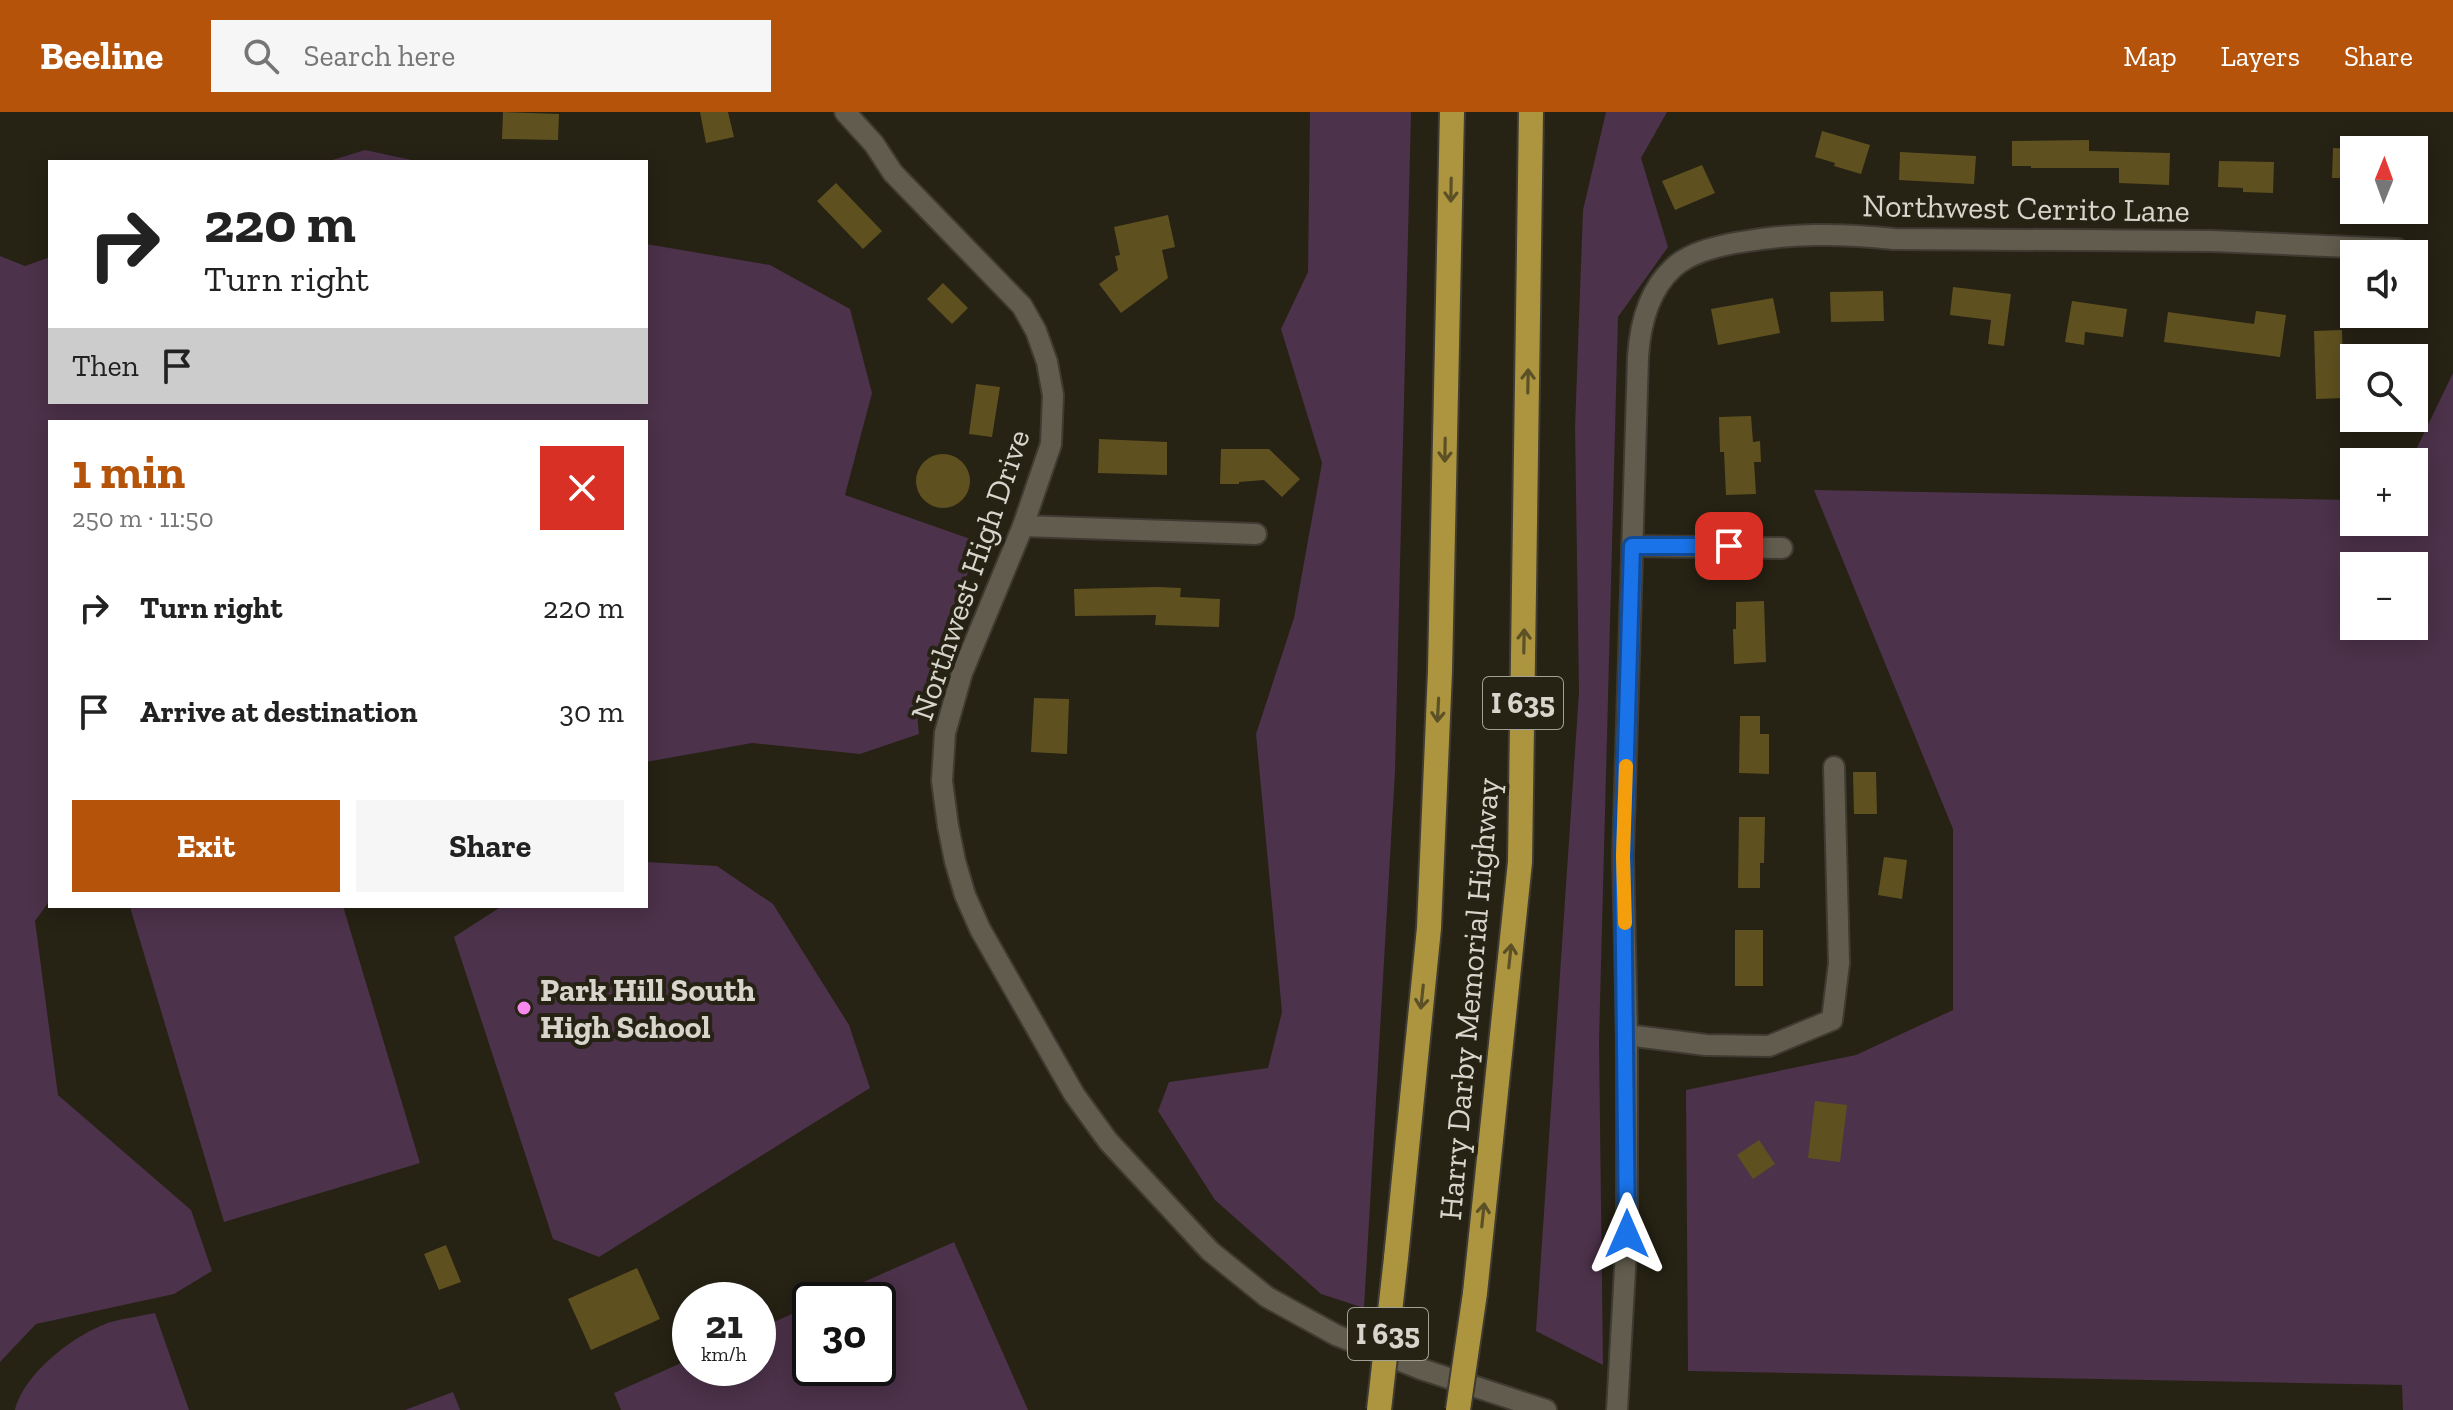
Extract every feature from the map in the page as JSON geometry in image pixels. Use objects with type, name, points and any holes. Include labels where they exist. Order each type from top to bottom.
[{"type":"highway","name":"Harry Darby Memorial Highway","points":[[1379,1410],[1429,913],[1440,671],[1452,112]]},
{"type":"highway","name":"Harry Darby Memorial Highway","points":[[1458,1410],[1475,1293],[1520,862],[1531,112]]},
{"type":"street","name":"Northwest High Drive","points":[[845,112],[874,144],[893,173],[1022,306],[1036,331],[1047,362],[1054,411],[1051,444],[1023,526],[962,673],[945,733],[942,781],[955,861],[980,929],[1074,1094],[1108,1141],[1152,1192],[1210,1251],[1267,1297],[1336,1335],[1421,1369],[1546,1410]]},
{"type":"street","name":"Northwest Cerrito Lane","points":[[1632,546],[1640,336],[1649,305],[1665,278],[1674,267],[1700,252],[1767,237],[1809,233],[1894,239],[2212,241],[2340,247]]},
{"type":"street","points":[[1023,526],[1256,534]]},
{"type":"street","points":[[1617,1410],[1627,1234],[1623,856],[1632,546],[1782,548]]},
{"type":"street","points":[[1627,1035],[1706,1045],[1769,1046],[1832,1020],[1839,963],[1834,767]]},
{"type":"shaded area","points":[[1310,112],[1411,112],[1395,771],[1364,1308],[1321,1294],[1215,1200],[1158,1111],[1169,1082],[1268,1068],[1282,1012],[1256,734],[1294,618],[1322,463],[1281,329],[1308,272]]},
{"type":"shaded area","points":[[1606,112],[1667,112],[1641,158],[1668,247],[1618,317],[1599,1041],[1603,1365],[1536,1331],[1579,692],[1575,427],[1583,210]]},
{"type":"shaded area","points":[[365,150],[412,160],[332,160]]},
{"type":"shaded area","points":[[648,244],[770,265],[850,309],[872,393],[845,495],[979,542],[917,713],[919,734],[860,754],[752,743],[648,762],[648,420],[48,420],[48,903],[35,921],[58,1095],[191,1210],[212,1271],[174,1294],[36,1324],[0,1362],[0,256],[25,266],[48,258],[48,404],[648,404]]},
{"type":"shaded area","points":[[2453,373],[2453,1410],[2403,1410],[2402,1385],[1688,1371],[1686,1090],[1856,1055],[1953,1010],[1953,829],[1814,490],[2340,500],[2340,536],[2428,536],[2428,448],[2417,448],[2424,432],[2428,432],[2428,425]]},
{"type":"shaded area","points":[[648,862],[717,866],[773,904],[849,1025],[870,1088],[599,1257],[553,1239],[454,937],[499,908],[648,908]]},
{"type":"shaded area","points":[[130,908],[344,908],[420,1163],[224,1222]]},
{"type":"shaded area","points":[[954,1242],[1028,1410],[621,1410],[614,1393],[672,1367],[672,1386],[776,1386],[776,1321],[792,1314],[792,1386],[896,1386],[896,1282],[864,1282]]},
{"type":"shaded area","points":[[155,1313],[189,1410],[15,1410],[20,1396],[40,1369],[82,1335],[111,1322]]},
{"type":"shaded area","points":[[453,1392],[460,1410],[405,1410]]},
{"type":"building","points":[[503,112],[559,114],[558,140],[502,139]]},
{"type":"building","points":[[700,112],[728,112],[734,137],[706,143]]},
{"type":"building","points":[[1822,131],[1870,145],[1861,174],[1815,157]]},
{"type":"building","points":[[2089,140],[2089,151],[2170,153],[2169,185],[2119,183],[2119,168],[2012,166],[2012,141]]},
{"type":"building","points":[[2333,148],[2340,148],[2340,178],[2332,178]]},
{"type":"building","points":[[1900,152],[1976,156],[1974,184],[1899,180]]},
{"type":"building","points":[[2219,161],[2274,162],[2273,193],[2218,187]]},
{"type":"building","points":[[1702,165],[1715,193],[1675,210],[1662,181]]},
{"type":"building","points":[[836,183],[882,231],[863,249],[817,201]]},
{"type":"building","points":[[1168,215],[1175,247],[1162,250],[1168,278],[1121,313],[1099,284],[1118,270],[1115,256],[1120,255],[1114,227]]},
{"type":"building","points":[[943,283],[968,308],[952,324],[927,299]]},
{"type":"building","points":[[1953,287],[2011,294],[2004,346],[1988,344],[1991,320],[1950,315]]},
{"type":"building","points":[[1883,291],[1884,321],[1831,322],[1830,292]]},
{"type":"building","points":[[1773,298],[1780,333],[1718,345],[1711,309]]},
{"type":"building","points":[[2072,301],[2127,309],[2123,337],[2085,332],[2084,345],[2065,342]]},
{"type":"building","points":[[2256,311],[2286,315],[2280,357],[2164,342],[2168,312],[2254,324]]},
{"type":"building","points":[[2342,330],[2340,398],[2316,399],[2314,331]]},
{"type":"building","points":[[976,384],[1000,387],[992,437],[969,434]]},
{"type":"building","points":[[1751,416],[1753,442],[1760,441],[1761,462],[1754,462],[1756,494],[1726,495],[1719,417]]},
{"type":"building","points":[[1099,439],[1167,442],[1167,475],[1098,473]]},
{"type":"building","points":[[1221,449],[1269,449],[1300,479],[1282,497],[1264,480],[1220,484]]},
{"type":"building","points":[[943,454],[954,456],[962,462],[968,470],[968,492],[962,500],[954,506],[943,508],[932,506],[924,500],[918,492],[916,481],[918,470],[924,462],[932,456]]},
{"type":"building","points":[[1181,588],[1180,597],[1220,599],[1219,627],[1155,625],[1156,615],[1075,616],[1074,589]]},
{"type":"building","points":[[1764,601],[1766,662],[1734,664],[1736,602]]},
{"type":"building","points":[[1034,698],[1069,699],[1067,754],[1031,752]]},
{"type":"building","points":[[1740,716],[1760,716],[1760,734],[1769,734],[1769,774],[1739,773]]},
{"type":"building","points":[[1853,772],[1876,772],[1877,814],[1854,814]]},
{"type":"building","points":[[1739,817],[1765,817],[1760,888],[1738,888]]},
{"type":"building","points":[[1884,857],[1907,860],[1902,899],[1878,895]]},
{"type":"building","points":[[1735,930],[1763,930],[1763,986],[1735,986]]},
{"type":"building","points":[[1815,1101],[1847,1105],[1840,1162],[1808,1158]]},
{"type":"building","points":[[1759,1140],[1775,1164],[1753,1179],[1737,1155]]},
{"type":"building","points":[[446,1245],[461,1282],[439,1290],[424,1254]]},
{"type":"building","points":[[637,1268],[660,1319],[591,1350],[568,1299]]},
{"type":"slow traffic","points":[[1625,923],[1623,856],[1626,766]]},
{"type":"place","name":"Park Hill South High School","points":[[524,1008]]},
{"type":"route","points":[[1627,1234],[1623,856],[1632,546],[1729,546]]}]
